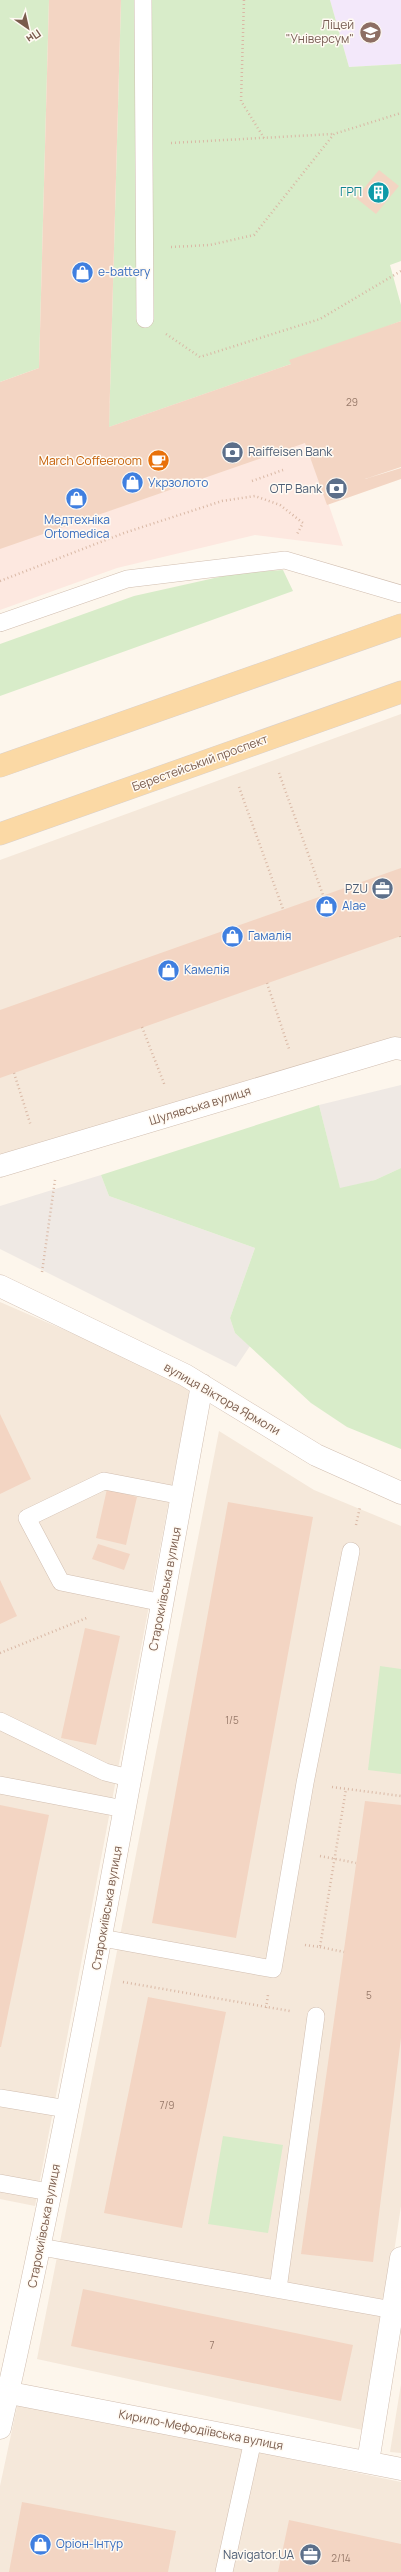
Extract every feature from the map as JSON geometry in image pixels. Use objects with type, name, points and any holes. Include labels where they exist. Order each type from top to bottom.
[{"type":"main road","points":[[0,766],[401,625]]},
{"type":"main road","name":"Берестейський проспект","points":[[0,834],[401,692]]},
{"type":"street","name":"Шулявська вулиця","points":[[0,1166],[299,1076],[395,1048],[401,1049]]},
{"type":"street","name":"вулиця Віктора Ярмоли","points":[[0,1286],[185,1374],[316,1455],[401,1493]]},
{"type":"street","name":"Старокиївська вулиця","points":[[0,2428],[4,2392],[41,2247],[49,2192],[102,1938],[124,1809],[202,1385]]},
{"type":"street","points":[[368,2462],[401,2258]]},
{"type":"street","name":"Кирило-Мефодіївська вулиця","points":[[4,2392],[401,2469]]},
{"type":"lane","points":[[143,0],[145,319]]},
{"type":"lane","points":[[0,623],[127,579],[285,560],[401,594]]},
{"type":"lane","points":[[163,1603],[62,1582],[27,1518],[104,1481],[182,1496]]},
{"type":"lane","points":[[102,1938],[273,1969],[305,1784],[351,1551]]},
{"type":"lane","points":[[0,1721],[105,1772],[130,1778]]},
{"type":"lane","points":[[0,1785],[124,1809]]},
{"type":"lane","points":[[278,2289],[316,2016]]},
{"type":"lane","points":[[0,2098],[67,2109]]},
{"type":"lane","points":[[0,2183],[49,2192]]},
{"type":"lane","points":[[41,2247],[393,2310]]},
{"type":"lane","points":[[224,2572],[253,2440]]},
{"type":"path","points":[[244,0],[241,101],[264,138]]},
{"type":"path","points":[[144,144],[334,134],[401,113]]},
{"type":"path","points":[[144,248],[210,245],[254,235],[334,134]]},
{"type":"path","points":[[145,319],[200,357],[320,319],[401,271]]},
{"type":"path","points":[[252,481],[283,470]]},
{"type":"path","points":[[0,581],[124,533],[222,500],[255,496],[280,505],[303,523]]},
{"type":"path","points":[[279,773],[323,895]]},
{"type":"path","points":[[239,787],[283,910]]},
{"type":"path","points":[[267,983],[299,1076]]},
{"type":"path","points":[[142,1027],[176,1113]]},
{"type":"path","points":[[14,1073],[50,1151],[41,1280]]},
{"type":"path","points":[[0,1653],[96,1614]]},
{"type":"path","points":[[305,1784],[401,1796]]},
{"type":"path","points":[[320,1947],[346,1789]]},
{"type":"path","points":[[334,1858],[356,1863]]},
{"type":"path","points":[[278,1940],[344,1952]]},
{"type":"path","points":[[122,1982],[316,2016]]},
{"type":"shaded area","name":"Ліцей \"Універсум\"","points":[[330,0],[401,0],[401,64],[349,67]]},
{"type":"shaded area","points":[[274,347],[343,546],[255,535],[117,568],[0,610],[0,441]]},
{"type":"shaded area","points":[[401,714],[401,1042],[0,1158],[0,860]]},
{"type":"shaded area","points":[[401,1085],[401,1168],[375,1180],[340,1189],[319,1105]]},
{"type":"shaded area","points":[[101,1175],[109,1196],[255,1248],[230,1318],[235,1333],[250,1346],[236,1367],[0,1249],[0,1206]]},
{"type":"shaded area","points":[[0,1302],[143,1364],[190,1390],[35,2206],[0,2199]]},
{"type":"shaded area","points":[[219,1431],[314,1490],[401,1526],[401,2206],[367,2431],[37,2359]]},
{"type":"shaded area","points":[[401,2384],[401,2453],[390,2452]]},
{"type":"shaded area","points":[[18,2402],[401,2482],[401,2572],[0,2572],[0,2486]]},
{"type":"green space","points":[[0,0],[49,0],[39,368],[0,382]]},
{"type":"green space","points":[[121,0],[330,0],[349,67],[401,64],[401,261],[390,265],[401,305],[401,321],[291,364],[109,427]]},
{"type":"green space","points":[[283,570],[293,591],[0,696],[0,644],[134,596],[237,573]]},
{"type":"green space","points":[[319,1105],[340,1188],[375,1180],[401,1168],[401,1449],[347,1427],[311,1403],[235,1333],[230,1318],[255,1248],[109,1196],[101,1175]]},
{"type":"green space","points":[[380,1666],[401,1669],[401,1774],[368,1770]]},
{"type":"green space","points":[[223,2136],[283,2145],[268,2233],[208,2224]]},
{"type":"building","points":[[49,0],[121,0],[109,427],[291,364],[289,360],[401,321],[401,467],[365,479],[401,468],[401,479],[327,505],[305,443],[0,549],[0,382],[39,368]]},
{"type":"building","name":"ГРП","points":[[379,170],[399,186],[376,214],[356,198]]},
{"type":"building","points":[[401,868],[401,936],[0,1078],[0,1010]]},
{"type":"building","points":[[0,1414],[31,1479],[0,1494]]},
{"type":"building","points":[[107,1489],[137,1497],[126,1545],[96,1538]]},
{"type":"building","points":[[228,1502],[313,1517],[236,1938],[152,1923]]},
{"type":"building","points":[[98,1544],[130,1554],[124,1570],[92,1559]]},
{"type":"building","points":[[0,1580],[17,1616],[0,1624]]},
{"type":"building","points":[[85,1628],[120,1636],[96,1745],[61,1738]]},
{"type":"building","points":[[365,1801],[401,1805],[401,2038],[373,2262],[301,2254]]},
{"type":"building","points":[[0,1805],[49,1815],[1,2047],[0,2047]]},
{"type":"building","points":[[148,1997],[226,2012],[182,2228],[104,2213]]},
{"type":"building","points":[[83,2289],[353,2345],[341,2401],[71,2346]]},
{"type":"building","points":[[22,2502],[176,2531],[168,2572],[9,2572]]},
{"type":"building","points":[[289,2520],[401,2544],[401,2572],[278,2572]]},
{"type":"place","name":"Ліцей \"Універсум\"","points":[[370,32]]},
{"type":"place","name":"ГРП","points":[[378,192]]},
{"type":"place","name":"e-battery","points":[[82,272]]},
{"type":"place","name":"Raiffeisen Bank","points":[[233,452]]},
{"type":"place","name":"March Coffeeroom","points":[[158,461]]},
{"type":"place","name":"Укрзолото","points":[[132,483]]},
{"type":"place","name":"OTP Bank","points":[[337,489]]},
{"type":"place","name":"Медтехніка Ortomedica","points":[[77,499]]},
{"type":"place","name":"PZU","points":[[383,889]]},
{"type":"place","name":"Alae","points":[[326,906]]},
{"type":"place","name":"Гамалія","points":[[233,936]]},
{"type":"place","name":"Камелія","points":[[168,970]]},
{"type":"place","name":"Оріон-Інтур","points":[[41,2544]]},
{"type":"place","name":"Navigator.UA","points":[[310,2555]]}]
